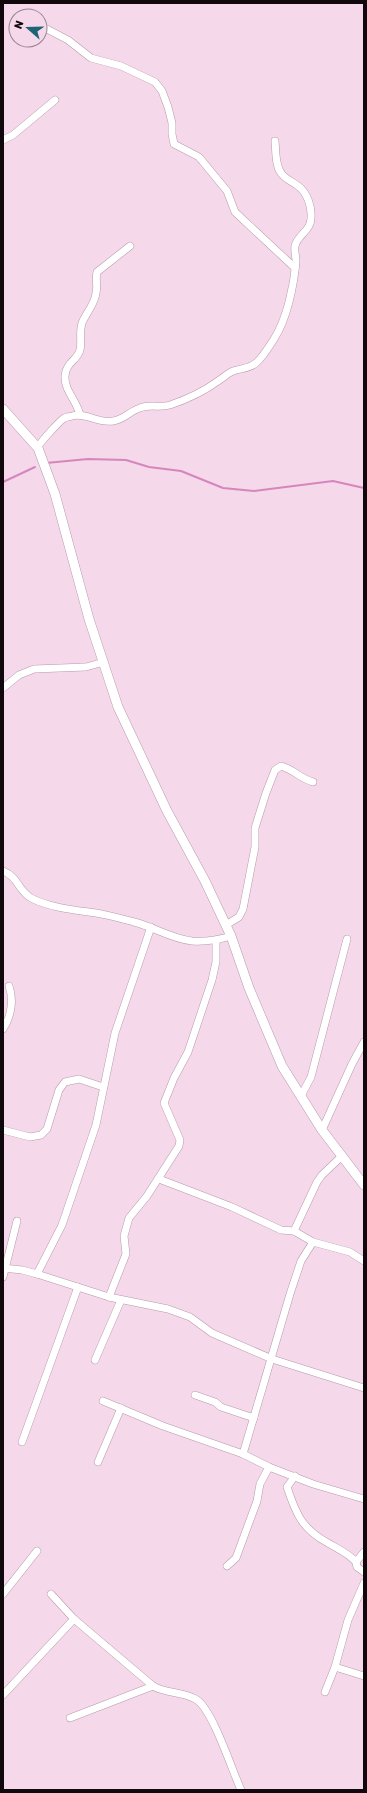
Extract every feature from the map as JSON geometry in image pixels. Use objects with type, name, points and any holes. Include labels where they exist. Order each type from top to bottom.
[{"type":"street","points":[[48,30],[68,40],[91,58],[121,66],[150,78],[159,86],[171,118],[174,144],[199,157],[227,191],[235,212],[295,268]]},
{"type":"street","points":[[3,140],[14,135],[55,100]]},
{"type":"street","points":[[38,448],[38,445],[63,419],[74,415],[80,415],[106,422],[118,420],[140,407],[168,405],[187,399],[220,380],[232,371],[246,368],[255,364],[274,338],[283,321],[295,268],[296,259],[294,248],[296,243],[310,226],[311,210],[306,196],[300,187],[281,173],[277,166],[275,141]]},
{"type":"street","points":[[80,415],[78,406],[67,387],[65,377],[66,370],[70,362],[77,357],[80,349],[80,333],[96,293],[96,276],[98,272],[130,246]]},
{"type":"street","points":[[3,409],[38,448],[55,494],[89,619],[104,662],[110,686],[136,745],[231,936],[249,988],[282,1066],[322,1130],[364,1185]]},
{"type":"street","points":[[3,688],[19,675],[34,669],[86,666],[104,662]]},
{"type":"street","points":[[226,925],[239,917],[243,909],[255,847],[255,828],[266,793],[276,770],[281,766],[289,768],[302,778],[313,782]]},
{"type":"street","points":[[3,871],[16,879],[20,890],[27,896],[39,902],[58,907],[109,915],[192,941],[216,940],[231,936]]},
{"type":"street","points":[[37,1274],[62,1225],[96,1125],[114,1033],[151,927]]},
{"type":"street","points":[[301,1096],[311,1077],[347,939]]},
{"type":"street","points":[[108,1297],[126,1254],[124,1236],[129,1218],[147,1196],[177,1152],[180,1140],[164,1103],[174,1078],[188,1052],[212,980],[216,962],[216,940]]},
{"type":"street","points":[[3,1029],[8,1022],[11,1009],[12,999],[9,986]]},
{"type":"street","points":[[322,1130],[352,1064],[364,1042]]},
{"type":"street","points":[[3,1130],[30,1137],[41,1135],[47,1129],[59,1090],[65,1082],[79,1079],[103,1087]]},
{"type":"street","points":[[294,1231],[317,1182],[322,1175],[342,1156]]},
{"type":"street","points":[[159,1179],[232,1207],[282,1230],[294,1231],[313,1242],[350,1252],[364,1261]]},
{"type":"street","points":[[3,1277],[4,1268],[17,1221]]},
{"type":"street","points":[[243,1454],[290,1294],[301,1261],[313,1242]]},
{"type":"street","points":[[4,1268],[22,1270],[37,1274],[108,1297],[168,1309],[190,1317],[212,1333],[272,1358],[364,1388]]},
{"type":"street","points":[[22,1442],[78,1287]]},
{"type":"street","points":[[95,1360],[121,1300]]},
{"type":"street","points":[[195,1395],[215,1402],[221,1407],[254,1418]]},
{"type":"street","points":[[103,1401],[163,1426],[243,1454],[269,1467],[313,1484],[364,1499]]},
{"type":"street","points":[[98,1462],[121,1408]]},
{"type":"street","points":[[227,1566],[236,1558],[257,1501],[260,1484],[269,1467]]},
{"type":"street","points":[[295,1476],[287,1487],[301,1522],[316,1537],[350,1555],[356,1562],[357,1567],[364,1572]]},
{"type":"street","points":[[3,1594],[37,1551]]},
{"type":"street","points":[[356,1562],[364,1552]]},
{"type":"street","points":[[325,1692],[335,1668],[348,1620],[364,1584]]},
{"type":"street","points":[[51,1594],[74,1619],[153,1686],[160,1691],[185,1695],[197,1700],[210,1717],[241,1790]]},
{"type":"street","points":[[3,1695],[74,1619]]},
{"type":"street","points":[[335,1668],[364,1676]]},
{"type":"street","points":[[70,1718],[153,1686]]},
{"type":"waterway","points":[[46,463],[88,459],[126,460],[149,467],[181,471],[223,488],[254,491],[333,481],[364,488]]},
{"type":"waterway","points":[[3,482],[35,467]]}]
